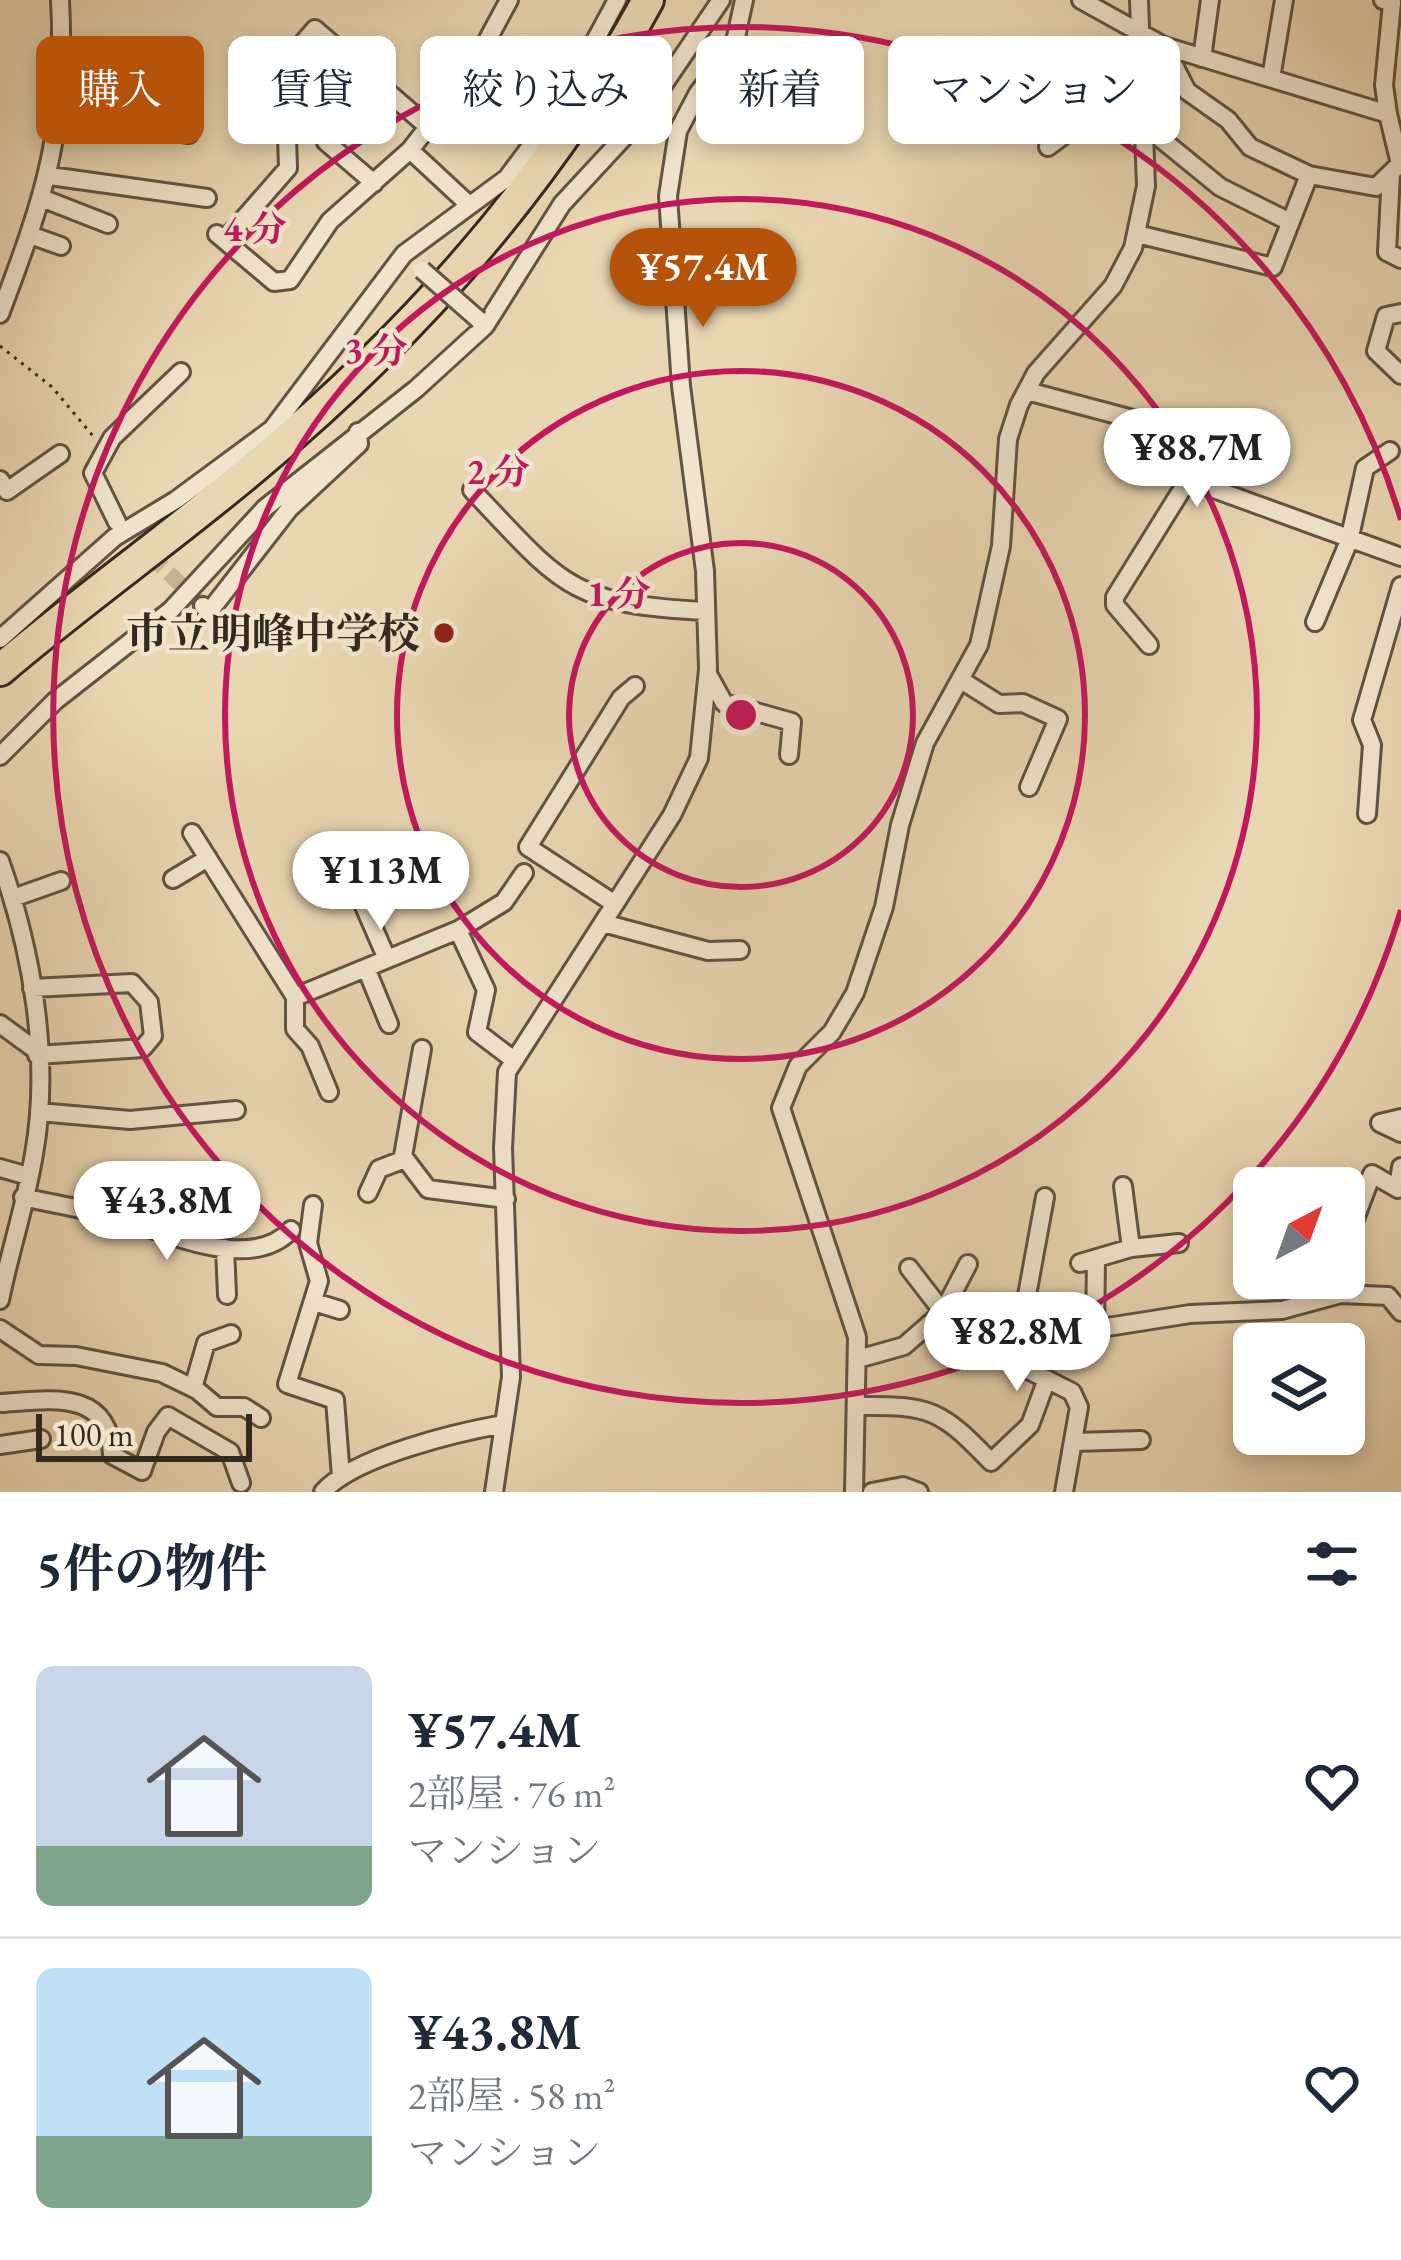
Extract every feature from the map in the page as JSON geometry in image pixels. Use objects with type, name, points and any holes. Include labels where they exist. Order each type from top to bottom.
[{"type":"highway","points":[[0,670],[256,466],[377,356],[521,194],[584,110],[648,0]]},
{"type":"street","points":[[60,0],[60,36]]},
{"type":"street","points":[[490,36],[509,0]]},
{"type":"street","points":[[0,639],[115,537],[176,500],[272,429],[404,254],[466,202],[506,178],[557,111],[617,0]]},
{"type":"street","points":[[0,756],[55,701],[172,610],[266,508],[482,323],[562,204],[638,122],[721,0]]},
{"type":"street","points":[[494,1492],[504,1424],[512,1294],[503,1111],[514,1060],[687,789],[699,758],[707,673],[705,571],[681,386],[668,196],[678,130],[698,93],[734,46],[744,0]]},
{"type":"street","points":[[1082,0],[1139,36]]},
{"type":"street","points":[[1139,0],[1139,36]]},
{"type":"street","points":[[1202,58],[1210,0]]},
{"type":"street","points":[[1271,78],[1283,0]]},
{"type":"street","points":[[1383,0],[1391,3],[1384,86],[1398,166],[1384,236],[1387,252],[1401,259]]},
{"type":"street","points":[[1180,51],[1388,114]]},
{"type":"street","points":[[1180,78],[1187,92],[1228,120],[1250,147],[1309,175],[1376,187],[1398,166]]},
{"type":"street","points":[[396,98],[420,118]]},
{"type":"street","points":[[287,144],[288,168],[221,237],[274,282],[290,280],[330,221],[420,136]]},
{"type":"street","points":[[0,314],[44,199],[55,144]]},
{"type":"street","points":[[328,144],[374,183]]},
{"type":"street","points":[[1048,147],[1052,144]]},
{"type":"street","points":[[854,1492],[859,1406],[852,1319],[781,1108],[798,1066],[832,1032],[855,993],[884,907],[900,825],[925,743],[961,680],[987,617],[1001,546],[1008,439],[1036,373],[1113,286],[1137,234],[1146,186],[1145,144]]},
{"type":"street","points":[[1167,144],[1220,187],[1290,222]]},
{"type":"street","points":[[410,150],[466,202]]},
{"type":"street","points":[[1137,234],[1261,268],[1273,267],[1309,175]]},
{"type":"street","points":[[50,176],[207,198]]},
{"type":"street","points":[[44,199],[108,224]]},
{"type":"street","points":[[30,235],[61,246]]},
{"type":"street","points":[[404,254],[482,323]]},
{"type":"street","points":[[1401,313],[1386,316],[1376,351],[1401,375]]},
{"type":"street","points":[[117,522],[93,473],[105,448],[181,372]]},
{"type":"street","points":[[1028,391],[1140,421],[1191,475],[1348,541],[1401,557]]},
{"type":"street","points":[[202,606],[209,612],[290,509],[359,444],[358,432]]},
{"type":"street","points":[[1315,622],[1348,541],[1365,468],[1390,451]]},
{"type":"street","points":[[0,480],[7,491],[60,454]]},
{"type":"street","points":[[1149,645],[1115,605],[1115,597],[1191,475]]},
{"type":"street","points":[[472,490],[552,574],[574,589],[607,603],[704,611]]},
{"type":"street","points":[[1367,814],[1372,745],[1362,720],[1401,586]]},
{"type":"street","points":[[707,673],[724,703],[792,722],[789,755]]},
{"type":"street","points":[[961,680],[999,704],[1023,703],[1058,718],[1029,788]]},
{"type":"street","points":[[615,904],[528,847],[620,698],[635,686]]},
{"type":"street","points":[[193,832],[295,997],[295,1029],[310,1046],[329,1092]]},
{"type":"street","points":[[172,879],[208,858]]},
{"type":"street","points":[[0,861],[32,988],[39,1112],[0,1300]]},
{"type":"street","points":[[295,997],[458,930],[504,902],[524,873]]},
{"type":"street","points":[[10,907],[62,881]]},
{"type":"street","points":[[383,898],[364,906],[387,959]]},
{"type":"street","points":[[603,922],[708,951],[740,950]]},
{"type":"street","points":[[458,930],[486,990],[477,1032],[514,1060]]},
{"type":"street","points":[[366,968],[389,1024]]},
{"type":"street","points":[[0,1024],[37,1053],[143,1048],[153,1036],[149,1002],[132,983],[32,988]]},
{"type":"street","points":[[416,1056],[405,1159],[428,1189],[506,1199]]},
{"type":"street","points":[[39,1112],[130,1120],[236,1110]]},
{"type":"street","points":[[1401,1118],[1380,1123],[1401,1133]]},
{"type":"street","points":[[368,1192],[379,1169],[405,1159]]},
{"type":"street","points":[[1365,1192],[1372,1174],[1398,1189],[1401,1167]]},
{"type":"street","points":[[0,1168],[28,1176]]},
{"type":"street","points":[[1124,1186],[1131,1248]]},
{"type":"street","points":[[23,1197],[145,1225],[196,1246],[275,1242],[291,1230]]},
{"type":"street","points":[[1021,1328],[1045,1197]]},
{"type":"street","points":[[313,1205],[308,1243],[319,1281],[287,1384],[335,1400],[341,1478]]},
{"type":"street","points":[[1095,1331],[1088,1261],[1131,1248],[1179,1243]]},
{"type":"street","points":[[225,1248],[227,1294]]},
{"type":"street","points":[[858,1359],[904,1346],[951,1313],[968,1264]]},
{"type":"street","points":[[909,1268],[972,1342],[1072,1392],[1079,1408],[1064,1492]]},
{"type":"street","points":[[1365,1291],[1388,1296],[1401,1312]]},
{"type":"street","points":[[951,1313],[1021,1328],[1095,1331],[1190,1314],[1282,1310],[1309,1299]]},
{"type":"street","points":[[314,1302],[340,1310]]},
{"type":"street","points":[[0,1329],[39,1354],[122,1363],[194,1388],[217,1407],[244,1407],[261,1418]]},
{"type":"street","points":[[194,1388],[206,1343],[231,1334]]},
{"type":"street","points":[[859,1406],[926,1407],[956,1426],[992,1462],[1030,1425],[1046,1379]]},
{"type":"street","points":[[0,1403],[65,1399],[97,1413],[112,1435],[112,1455],[142,1471],[168,1416],[230,1452],[241,1483]]},
{"type":"street","points":[[323,1492],[341,1478],[462,1432],[504,1424]]},
{"type":"street","points":[[0,1445],[40,1439]]},
{"type":"street","points":[[1075,1442],[1141,1440]]},
{"type":"street","points":[[872,1492],[903,1486],[919,1492]]},
{"type":"path","points":[[0,346],[52,387],[105,448]]},
{"type":"tunnel","points":[[117,523],[203,606]]},
{"type":"place","name":"市立明峰中学校","points":[[444,633]]}]
